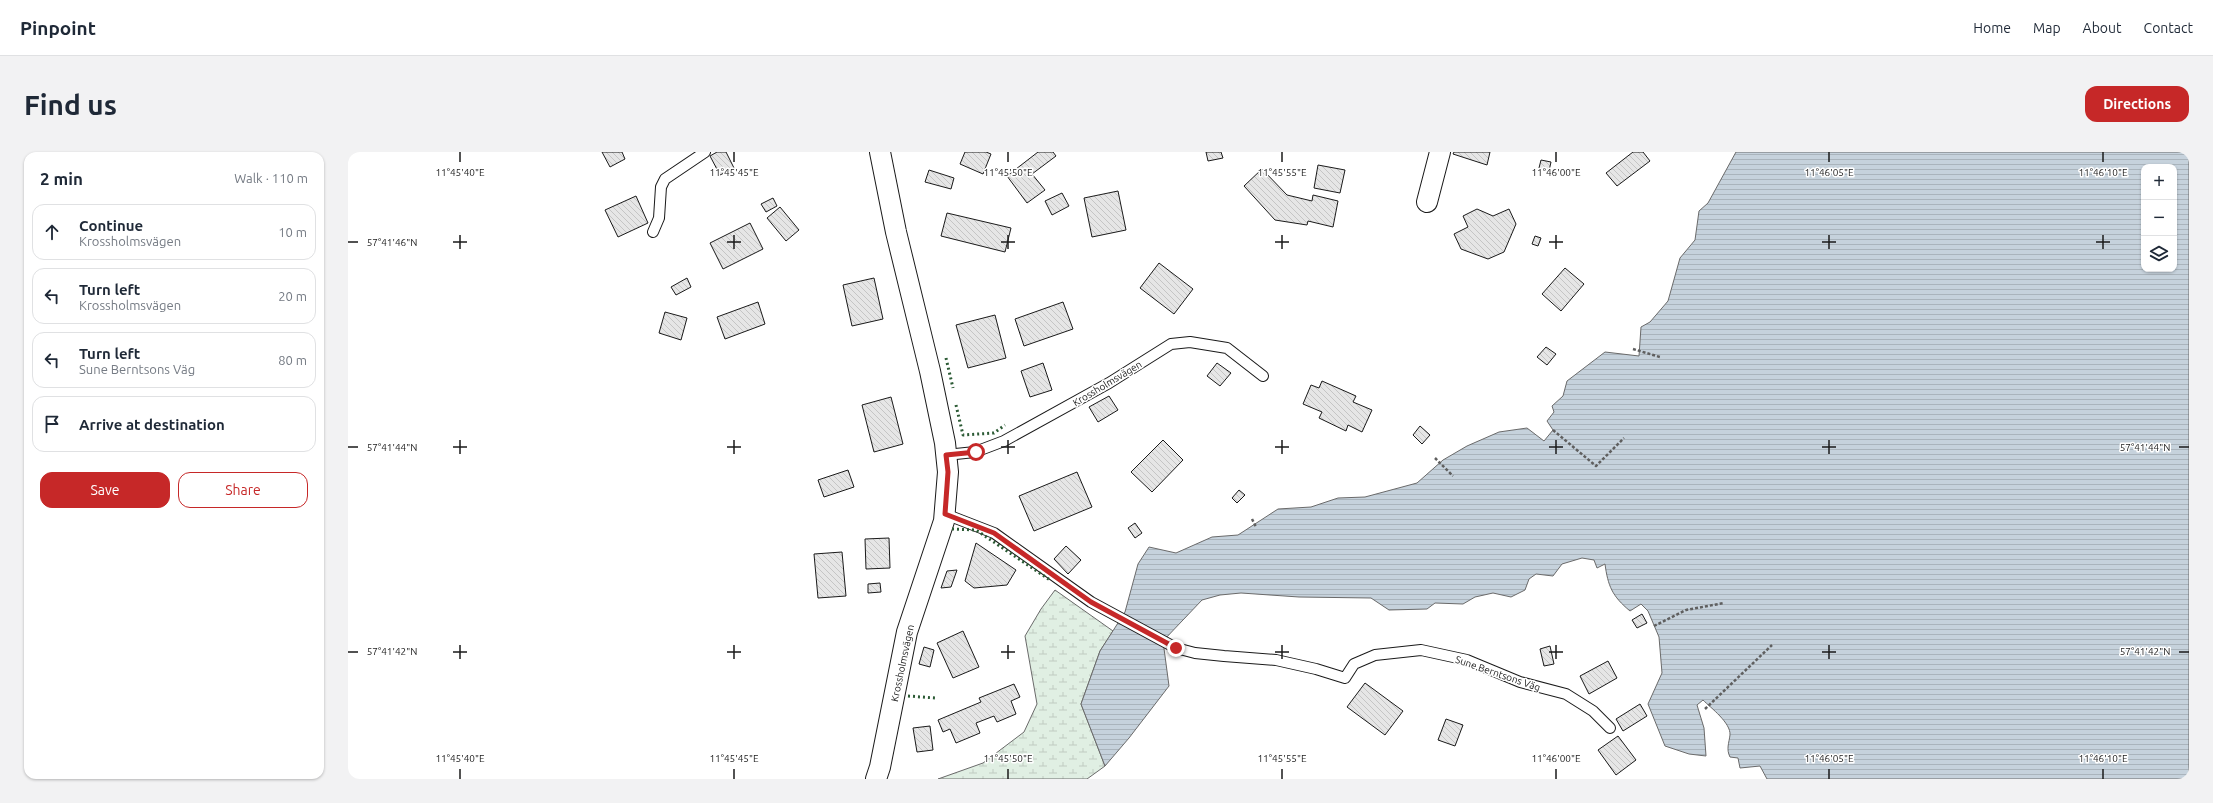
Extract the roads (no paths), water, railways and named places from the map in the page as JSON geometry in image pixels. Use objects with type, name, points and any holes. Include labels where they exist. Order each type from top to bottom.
[{"type":"street","name":"Krossholmsvägen","points":[[876,779],[880,767],[907,632],[938,542],[945,514],[948,472],[930,371],[896,232],[880,152]]},
{"type":"street","points":[[1427,202],[1440,152]]},
{"type":"lane","points":[[653,232],[659,218],[662,187],[665,179],[705,152]]},
{"type":"lane","name":"Krossholmsvägen","points":[[946,455],[976,452],[1004,441],[1109,383],[1171,344],[1190,342],[1227,348],[1263,376]]},
{"type":"lane","name":"Sune Berntsons Väg","points":[[945,514],[994,533],[1091,602],[1176,648],[1195,653],[1276,660],[1316,669],[1345,678],[1354,664],[1376,655],[1421,650],[1467,660],[1520,682],[1566,694],[1593,711],[1610,728]]}]
